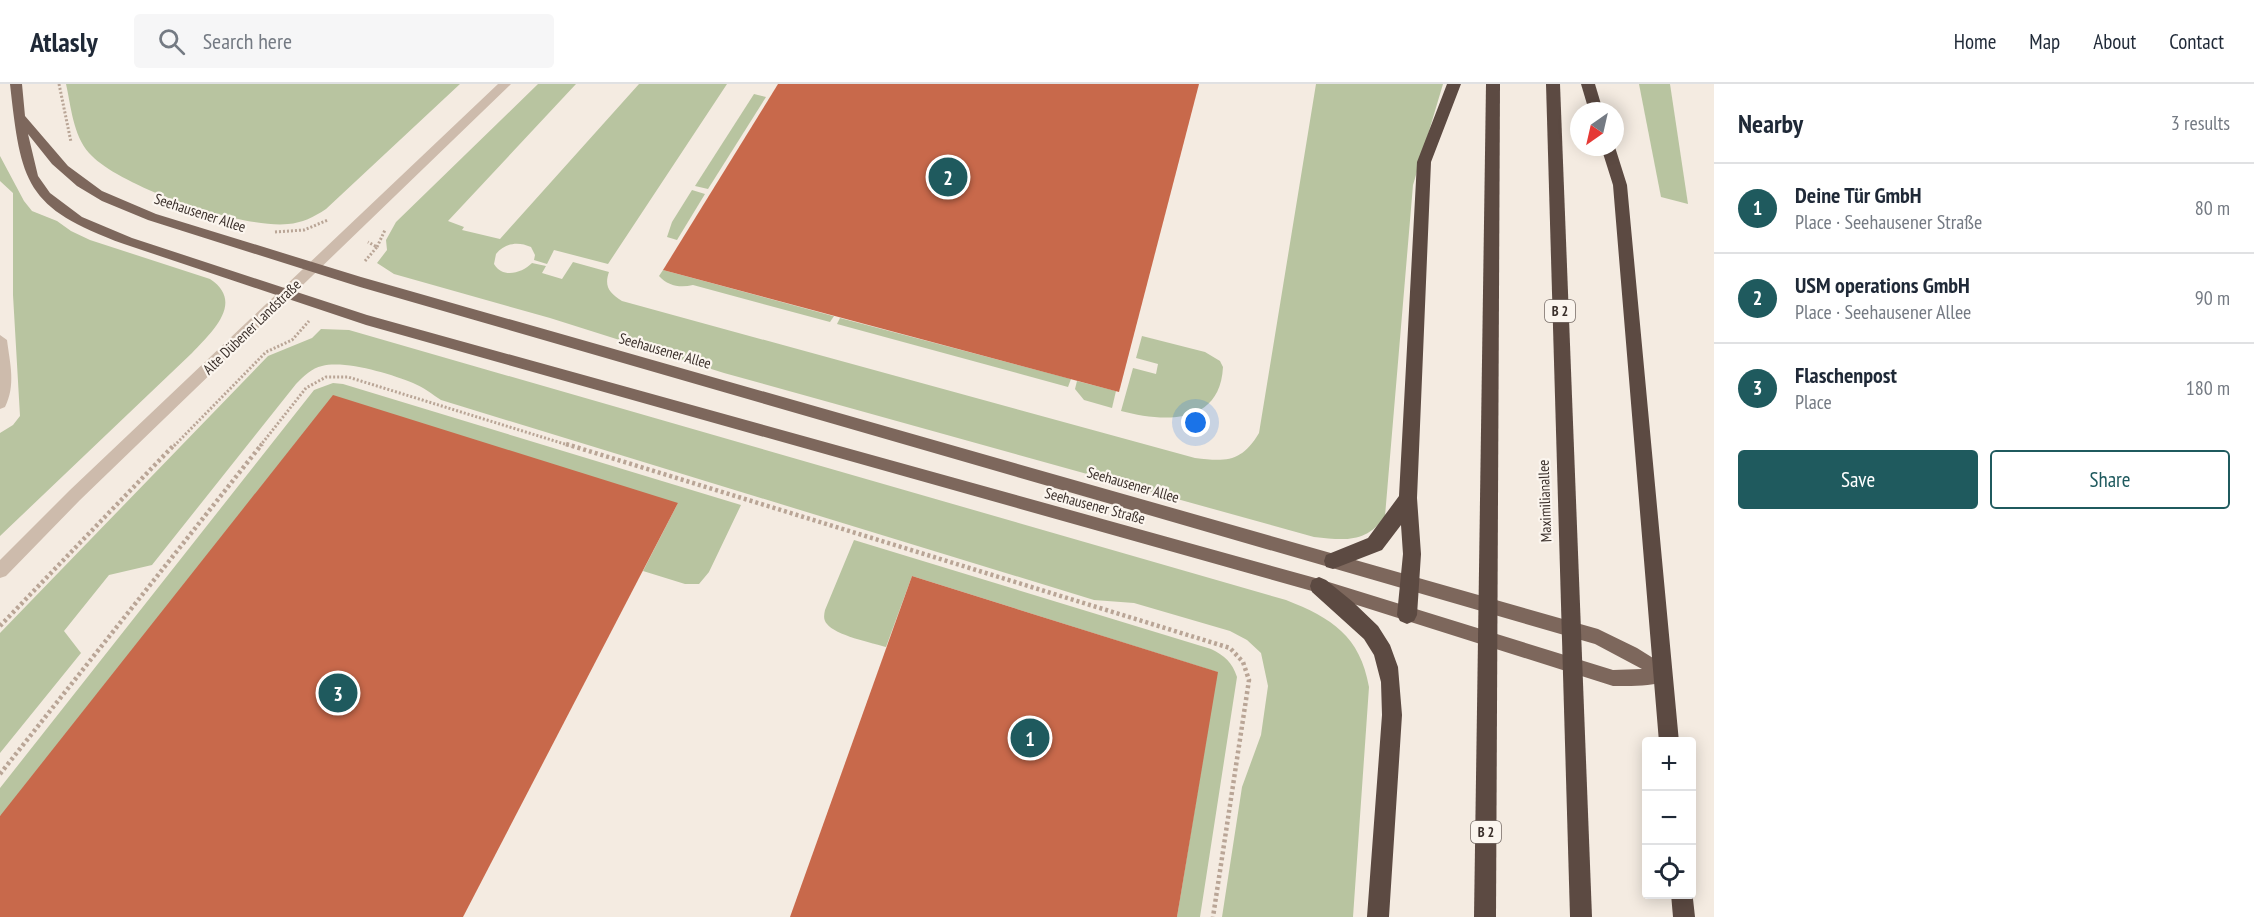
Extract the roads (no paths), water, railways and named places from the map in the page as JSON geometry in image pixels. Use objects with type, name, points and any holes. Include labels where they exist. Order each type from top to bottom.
[{"type":"highway","points":[[1407,615],[1412,555],[1408,498],[1424,162],[1454,84]]},
{"type":"highway","name":"B 2","points":[[1485,917],[1493,84]]},
{"type":"highway","name":"Maximilianallee","points":[[1552,84],[1581,917]]},
{"type":"highway","points":[[1588,84],[1593,102]]},
{"type":"highway","points":[[1611,156],[1620,185],[1669,737]]},
{"type":"highway","points":[[1333,561],[1375,544],[1388,529],[1408,498]]},
{"type":"highway","points":[[1319,586],[1353,614],[1370,632],[1382,650],[1389,673],[1390,724],[1378,917]]},
{"type":"highway","points":[[1682,899],[1684,917]]},
{"type":"main road","points":[[16,84],[20,117],[36,183],[49,199],[71,215],[97,229],[287,294]]},
{"type":"main road","name":"Seehausener Allee","points":[[20,117],[62,166],[80,183],[103,197],[152,217],[349,279],[1333,561]]},
{"type":"main road","name":"Seehausener Straße","points":[[287,294],[430,339],[1319,586]]},
{"type":"main road","points":[[1333,561],[1598,637],[1631,653],[1663,674]]},
{"type":"main road","points":[[1319,586],[1613,678],[1638,678],[1663,674]]},
{"type":"street","name":"Alte Dübener Landstraße","points":[[0,571],[75,495],[505,84]]},
{"type":"street","points":[[0,340],[6,383],[0,403]]},
{"type":"place","name":"USM operations GmbH","points":[[948,177]]},
{"type":"place","name":"Flaschenpost","points":[[338,693]]},
{"type":"place","name":"Deine Tür GmbH","points":[[1030,738]]}]
